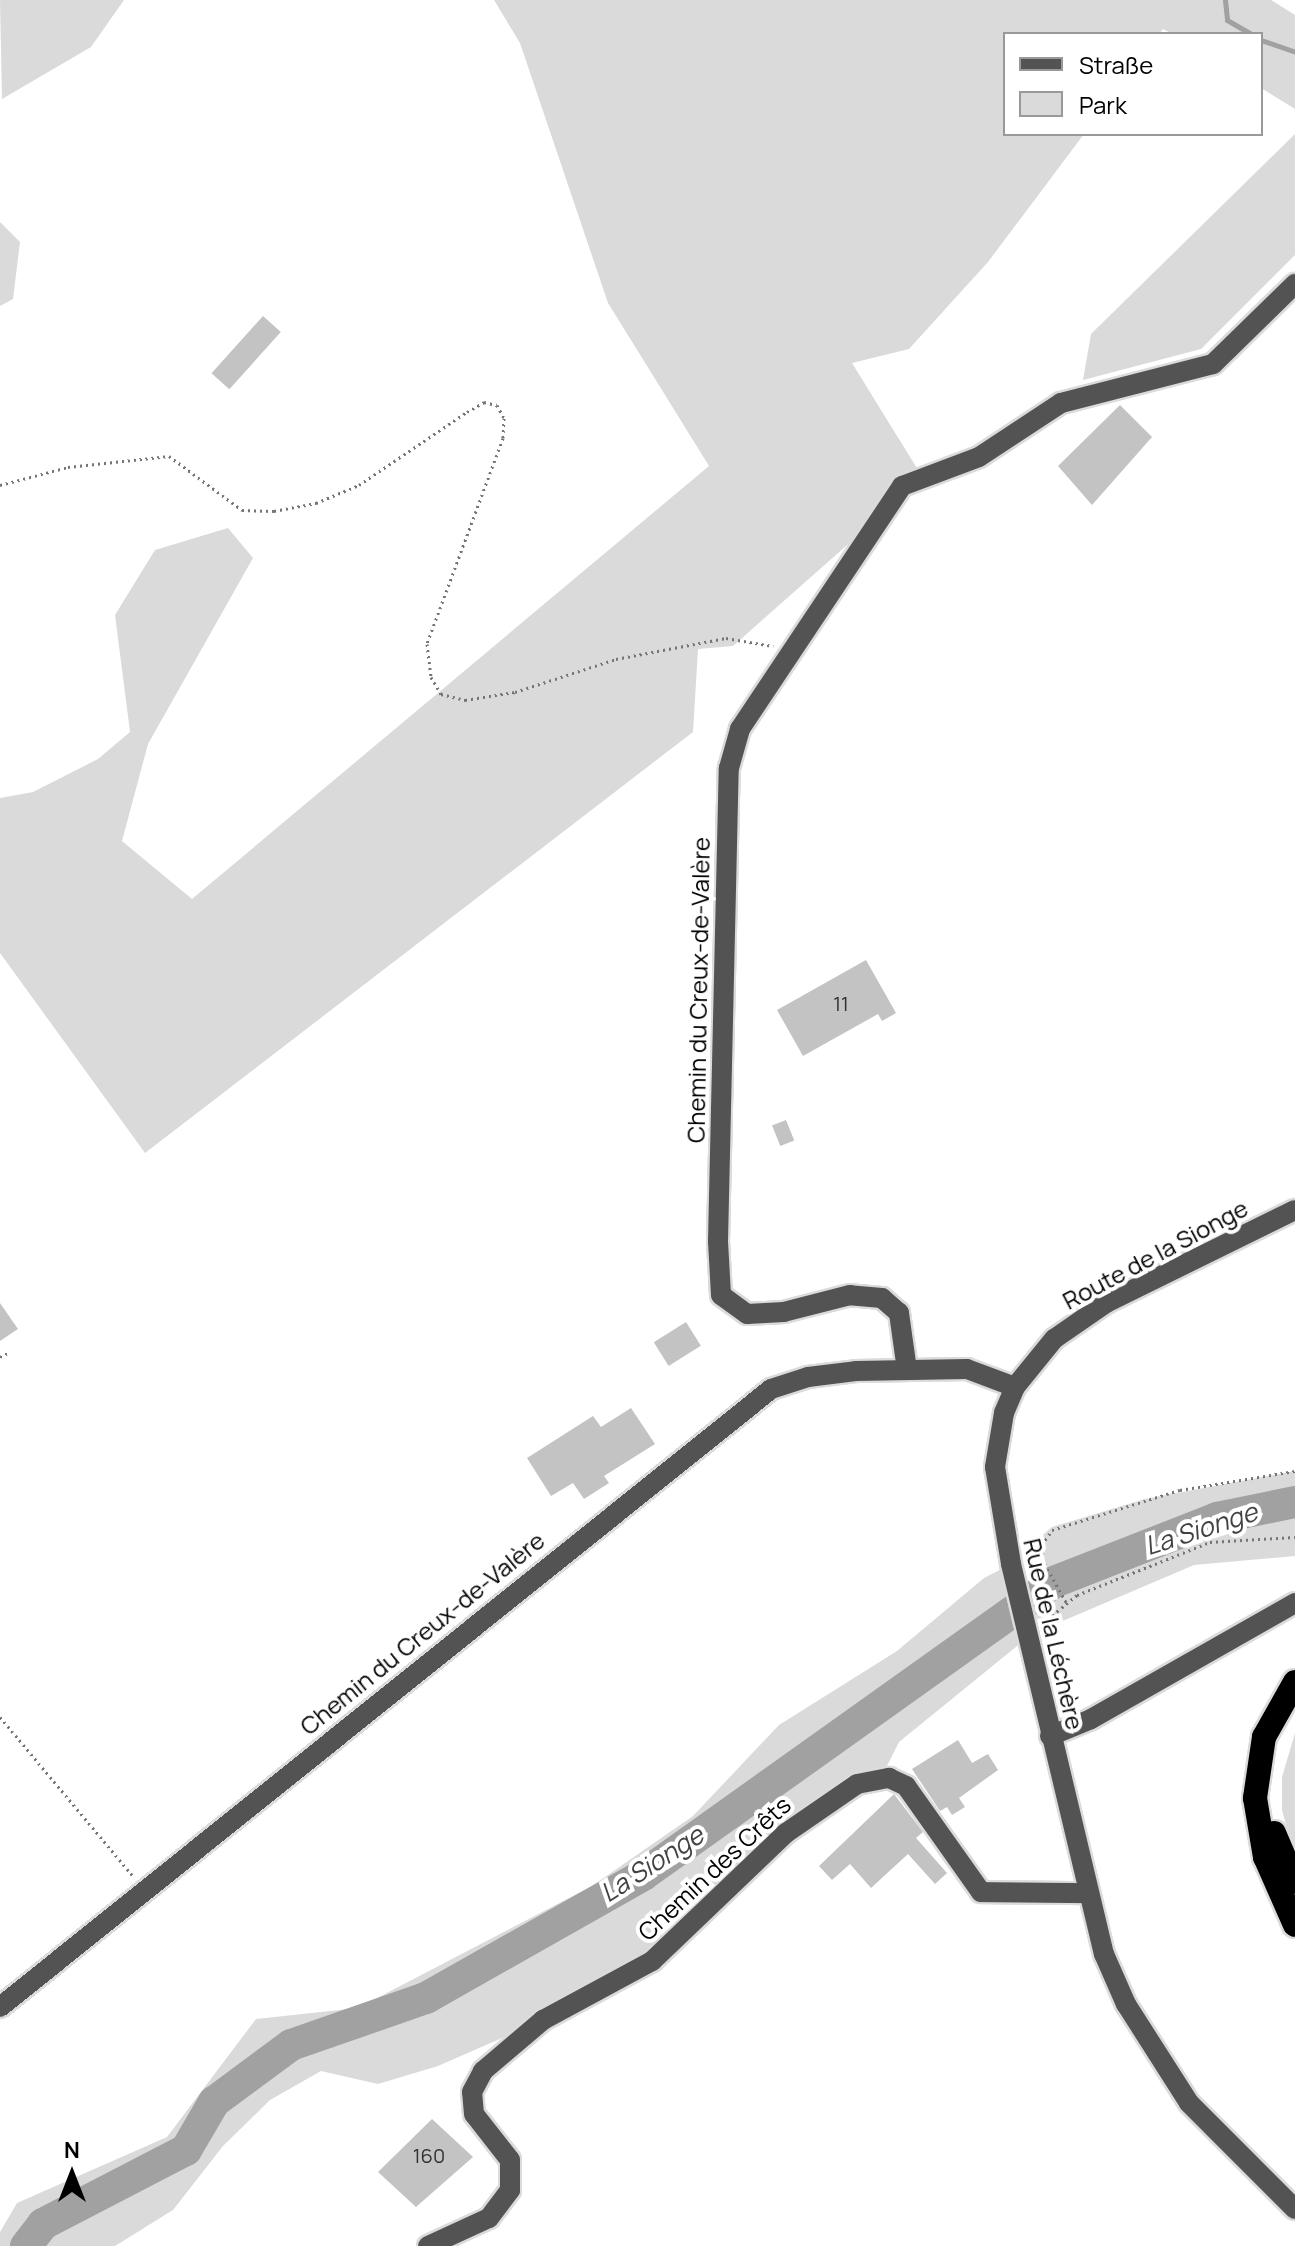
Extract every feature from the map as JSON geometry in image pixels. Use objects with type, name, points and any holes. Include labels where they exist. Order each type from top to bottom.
[{"type":"highway","points":[[1295,1682],[1264,1737],[1255,1798],[1265,1857],[1295,1925]]},
{"type":"highway","points":[[1295,1709],[1279,1742],[1270,1792],[1278,1848],[1295,1882]]},
{"type":"street","name":"Chemin du Creux-de-Valère","points":[[907,1370],[899,1313],[882,1298],[850,1295],[784,1312],[747,1314],[721,1295],[718,1241],[729,768],[740,729],[902,486],[979,457],[1061,403],[1213,364],[1295,284]]},
{"type":"street","name":"Route de la Sionge","points":[[1015,1387],[1054,1339],[1097,1309],[1295,1210]]},
{"type":"street","name":"Chemin du Creux-de-Valère","points":[[0,2007],[771,1389],[808,1377],[967,1369],[1015,1387]]},
{"type":"street","name":"Rue de la Léchère","points":[[1015,1387],[1004,1413],[995,1467],[1011,1564],[1085,1893],[1104,1954],[1153,2050],[1200,2115],[1295,2209]]},
{"type":"street","points":[[1050,1736],[1091,1719],[1295,1603]]},
{"type":"street","name":"Chemin des Crêts","points":[[428,2246],[489,2218],[507,2198],[510,2160],[472,2107],[476,2081],[494,2060],[543,2020],[652,1961],[786,1833],[839,1794],[875,1779],[906,1786],[981,1892],[1085,1893]]},
{"type":"path","points":[[0,485],[68,467],[169,456],[242,510],[274,511],[316,503],[359,485],[484,402],[497,405],[504,418],[503,438],[427,644],[431,677],[441,694],[465,700],[515,692],[616,659],[726,638],[796,647]]},
{"type":"path","points":[[0,1357],[10,1352]]},
{"type":"path","points":[[1066,1602],[1043,1561],[1042,1545],[1052,1530],[1180,1490],[1295,1471]]},
{"type":"path","points":[[1028,1637],[1066,1602],[1210,1542],[1295,1537]]},
{"type":"path","points":[[0,1717],[145,1890]]},
{"type":"green space","points":[[0,0],[124,0],[91,47],[2,99]]},
{"type":"green space","points":[[494,0],[1271,0],[1295,15],[1295,109],[1263,89],[1263,32],[1168,32],[1163,29],[1161,32],[1003,32],[1003,136],[1082,136],[988,262],[909,349],[852,363],[923,478],[733,646],[698,649],[693,732],[145,1153],[0,953],[0,798],[33,792],[98,759],[130,732],[115,615],[155,550],[228,528],[253,558],[148,744],[122,841],[192,899],[709,466],[608,303],[520,43]]},
{"type":"green space","points":[[1295,134],[1295,255],[1201,349],[1083,380],[1091,334]]},
{"type":"green space","points":[[0,222],[20,242],[13,299],[0,306]]},
{"type":"green space","points":[[1295,1471],[1295,1556],[1194,1565],[1051,1626],[1037,1621],[1026,1549],[1052,1527],[1145,1499]]},
{"type":"green space","points":[[1011,1564],[1028,1637],[899,1742],[881,1778],[857,1784],[669,1947],[543,2020],[438,2066],[378,2084],[321,2071],[270,2100],[223,2146],[173,2210],[115,2246],[0,2246],[0,2232],[17,2203],[167,2137],[256,2019],[358,2008],[592,1886],[693,1816],[779,1725],[897,1651],[984,1578]]},
{"type":"green space","points":[[1295,1733],[1295,1857],[1282,1810],[1282,1777]]},
{"type":"building","points":[[263,316],[281,332],[229,389],[211,373]]},
{"type":"building","points":[[1120,405],[1152,437],[1092,505],[1058,466]]},
{"type":"building","points":[[866,960],[896,1013],[882,1021],[878,1014],[803,1056],[777,1010]]},
{"type":"building","points":[[786,1120],[794,1140],[780,1146],[772,1126]]},
{"type":"building","points":[[0,1303],[18,1329],[0,1341]]},
{"type":"building","points":[[686,1322],[701,1346],[669,1366],[654,1342]]},
{"type":"building","points":[[631,1408],[655,1444],[604,1476],[609,1483],[584,1499],[573,1483],[551,1496],[527,1458],[593,1416],[601,1427]]},
{"type":"building","points":[[958,1740],[972,1763],[988,1754],[998,1770],[959,1798],[965,1807],[952,1815],[947,1807],[940,1811],[912,1769]]},
{"type":"building","points":[[894,1794],[923,1832],[916,1838],[947,1873],[935,1884],[908,1854],[871,1888],[850,1864],[832,1880],[819,1866]]},
{"type":"building","points":[[432,2119],[473,2157],[416,2207],[378,2172]]},
{"type":"waterway","points":[[1225,0],[1227,20],[1248,32]]},
{"type":"waterway","points":[[1263,41],[1295,52]]},
{"type":"waterway","name":"La Sionge","points":[[26,2246],[43,2224],[186,2150],[214,2102],[291,2045],[426,1998],[643,1875],[1054,1582],[1217,1518],[1295,1502]]}]
